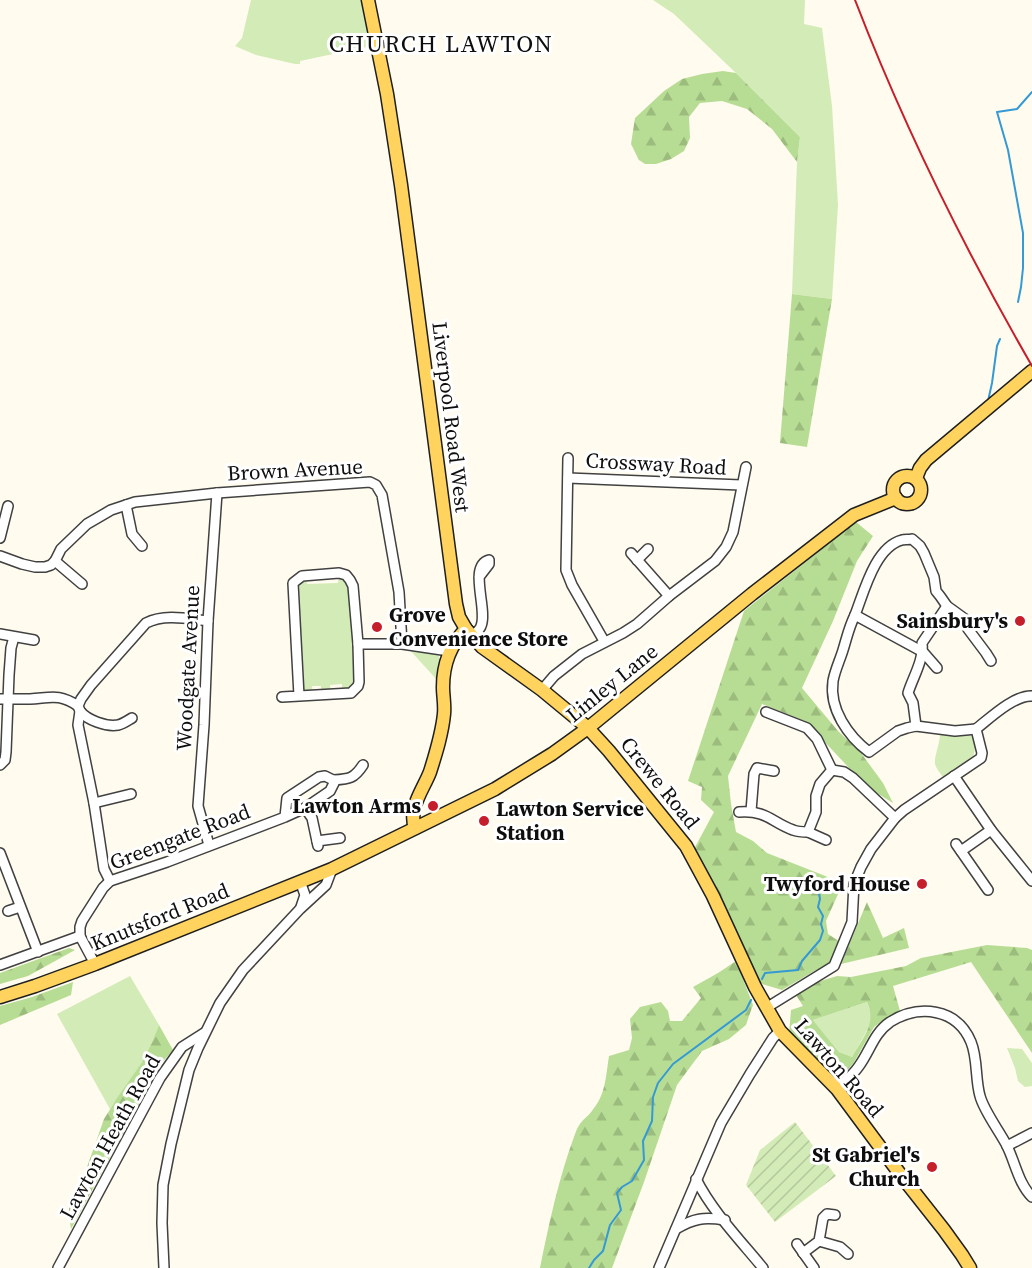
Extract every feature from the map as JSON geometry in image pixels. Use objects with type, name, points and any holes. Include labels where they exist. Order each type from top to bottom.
[{"type":"main road","name":"Liverpool Road West","points":[[368,0],[387,94],[401,185],[456,604],[459,616],[469,632]]},
{"type":"main road","points":[[916,478],[926,460],[1032,371]]},
{"type":"main road","points":[[907,475],[916,478],[921,486],[919,499],[911,504],[902,503],[896,498],[893,490],[896,481],[907,475]]},
{"type":"main road","name":"Linley Lane","points":[[332,868],[495,789],[552,754],[588,729],[752,594],[854,515],[896,498]]},
{"type":"main road","points":[[415,828],[413,813],[429,774],[442,728],[445,665],[449,651],[460,635],[469,632]]},
{"type":"main road","name":"Crewe Road","points":[[469,632],[489,652],[542,690],[588,729],[609,751],[686,846],[713,896],[766,1008]]},
{"type":"main road","name":"Knutsford Road","points":[[0,997],[95,964],[332,868]]},
{"type":"main road","name":"Lawton Road","points":[[766,1008],[780,1031],[837,1089],[970,1268]]},
{"type":"street","points":[[568,458],[566,570],[604,641]]},
{"type":"street","points":[[542,690],[582,654],[637,624],[715,561],[726,548],[733,532],[746,466]]},
{"type":"street","name":"Crossway Road","points":[[568,478],[741,485]]},
{"type":"street","name":"Brown Avenue","points":[[54,561],[61,549],[87,524],[111,510],[135,502],[217,492],[370,482],[376,484],[382,495],[399,592],[402,644]]},
{"type":"street","name":"Woodgate Avenue","points":[[209,845],[198,806],[217,492]]},
{"type":"street","points":[[126,505],[132,534],[142,546]]},
{"type":"street","points":[[0,538],[8,506]]},
{"type":"street","points":[[991,661],[968,629],[965,619],[948,606],[936,591],[934,577],[920,546],[912,539],[902,540],[887,550],[873,567],[848,630],[835,673],[832,684],[834,700],[848,733],[872,755],[898,731],[916,726],[955,731],[976,729],[1011,703],[1025,696],[1032,696]]},
{"type":"street","points":[[648,549],[634,556],[669,596]]},
{"type":"street","points":[[0,556],[35,567],[45,567],[54,561],[82,584]]},
{"type":"street","points":[[282,697],[351,693],[359,682],[353,586],[346,575],[339,573],[302,576],[293,583],[299,696]]},
{"type":"street","points":[[469,632],[481,626],[483,617],[479,577]]},
{"type":"street","points":[[916,726],[913,703],[908,693],[923,652],[922,643],[948,606]]},
{"type":"street","points":[[855,615],[923,652],[937,668]]},
{"type":"street","points":[[110,881],[104,869],[94,803],[78,725],[81,699],[141,627],[147,623],[157,618],[208,621]]},
{"type":"street","points":[[0,634],[34,640]]},
{"type":"street","points":[[0,765],[6,752],[4,699],[14,637]]},
{"type":"street","points":[[358,644],[402,644],[449,651]]},
{"type":"street","points":[[4,699],[62,697],[79,708],[85,717],[112,725],[118,725],[132,718]]},
{"type":"street","points":[[766,712],[807,728],[817,739],[832,770]]},
{"type":"street","points":[[766,1008],[834,966],[852,922],[854,884],[871,849],[895,818],[981,758],[976,729]]},
{"type":"street","name":"Greengate Road","points":[[285,817],[287,798],[320,777],[325,776],[333,780],[353,777],[363,765]]},
{"type":"street","points":[[751,811],[754,774],[757,768],[774,771]]},
{"type":"street","points":[[832,770],[844,772],[853,778],[895,818]]},
{"type":"street","points":[[807,832],[816,812],[816,796],[820,784],[832,770]]},
{"type":"street","points":[[954,776],[991,830],[1032,881]]},
{"type":"street","name":"Greengate Road","points":[[80,936],[82,921],[102,888],[110,881],[167,862],[305,808],[330,791],[333,780]]},
{"type":"street","points":[[94,803],[131,794]]},
{"type":"street","points":[[305,808],[312,818],[318,844],[340,838]]},
{"type":"street","points":[[739,812],[751,811],[769,816],[795,831],[807,832],[826,840]]},
{"type":"street","points":[[988,891],[958,847],[991,830]]},
{"type":"street","points":[[0,853],[38,952]]},
{"type":"street","points":[[164,1268],[163,1185],[189,1070],[204,1033],[220,1003],[243,970],[300,909],[326,885],[332,868]]},
{"type":"street","points":[[300,881],[305,895],[300,909]]},
{"type":"street","points":[[8,911],[20,907]]},
{"type":"street","points":[[0,965],[80,936],[95,964]]},
{"type":"street","points":[[837,1089],[858,1067],[879,1031],[891,1022],[909,1014],[926,1011],[940,1012],[958,1023],[970,1039],[983,1105],[1007,1146],[1024,1188],[1032,1197]]},
{"type":"street","points":[[659,1268],[721,1123],[773,1038],[780,1031]]},
{"type":"street","name":"Lawton Heath Road","points":[[58,1268],[160,1078],[182,1047],[204,1033]]},
{"type":"street","points":[[171,1061],[189,1070]]},
{"type":"street","points":[[1007,1146],[1032,1133]]},
{"type":"street","points":[[696,1179],[702,1191],[763,1268]]},
{"type":"street","points":[[803,1253],[819,1241],[823,1218],[827,1214],[835,1215]]},
{"type":"street","points":[[676,1229],[699,1218],[725,1220]]},
{"type":"street","points":[[819,1241],[840,1247],[848,1254]]},
{"type":"street","points":[[797,1244],[814,1268]]},
{"type":"green space","points":[[251,0],[362,0],[371,46],[300,61],[300,64],[256,55],[235,46],[242,38]]},
{"type":"green space","points":[[653,0],[805,0],[804,24],[822,28],[832,106],[838,205],[832,299],[792,294],[800,137],[674,14]]},
{"type":"green space","points":[[723,71],[736,73],[800,137],[797,162],[772,129],[747,109],[722,101],[700,103],[689,117],[690,138],[684,151],[656,164],[645,164],[639,160],[631,144],[635,118],[664,91],[682,79]]},
{"type":"green space","points":[[792,294],[832,299],[807,447],[780,443]]},
{"type":"green space","points":[[856,522],[873,536],[857,561],[833,621],[802,688],[838,731],[861,753],[883,783],[893,803],[867,787],[805,721],[762,704],[728,776],[736,832],[753,841],[767,853],[843,883],[826,921],[828,934],[840,942],[834,964],[816,970],[782,990],[759,983],[694,849],[714,812],[701,800],[702,787],[688,781],[744,611]]},
{"type":"green space","points":[[339,576],[348,584],[350,592],[356,682],[349,690],[342,691],[342,684],[330,685],[331,692],[321,692],[321,686],[312,686],[313,693],[303,689],[294,589],[299,580],[306,578],[307,584],[338,583]]},
{"type":"green space","points":[[408,648],[437,653],[440,663],[438,681]]},
{"type":"green space","points":[[940,734],[969,735],[974,739],[975,745],[973,757],[943,777],[935,764]]},
{"type":"green space","points":[[867,902],[883,938],[904,928],[909,948],[841,964]]},
{"type":"green space","points":[[987,945],[1032,950],[1032,1053],[971,962],[893,986],[900,1011],[874,1027],[853,1064],[836,1081],[789,1034],[791,1010],[803,1006],[796,995],[814,983],[837,976],[851,977],[906,966],[921,958]],"holes":[[[867,1002],[870,1010],[870,1024],[852,1057],[839,1052],[813,1020]]]},
{"type":"green space","points":[[69,948],[75,950],[28,976],[0,984],[0,973]]},
{"type":"green space","points":[[736,961],[753,1005],[746,1025],[729,1039],[702,1051],[677,1085],[612,1268],[540,1268],[559,1183],[569,1150],[579,1125],[601,1096],[609,1056],[629,1050],[632,1038],[630,1019],[640,1007],[661,1002],[668,1011],[670,1021],[682,1021],[701,998],[693,987]]},
{"type":"green space","points":[[130,976],[159,1025],[142,1062],[110,1109],[57,1014]]},
{"type":"green space","points":[[73,982],[71,995],[0,1025],[0,1006]]},
{"type":"green space","points":[[867,1002],[871,1014],[870,1025],[852,1057],[839,1052],[813,1020]]},
{"type":"green space","points":[[159,1025],[173,1050],[160,1065],[71,1229],[69,1201],[86,1170],[104,1119],[142,1062]]},
{"type":"green space","points":[[1007,1048],[1022,1049],[1032,1063],[1032,1086],[1025,1087],[1018,1081]]},
{"type":"green space","points":[[795,1122],[836,1176],[775,1222],[746,1185],[760,1150]]},
{"type":"waterway","points":[[1018,302],[1023,268],[1023,233],[1008,150],[997,112],[1017,109],[1032,92]]},
{"type":"waterway","points":[[988,401],[1000,339]]},
{"type":"waterway","points":[[762,979],[765,973],[798,970],[802,961],[820,940],[823,931],[821,924],[823,916],[818,907],[820,899],[818,888],[823,886]]},
{"type":"waterway","points":[[589,1268],[603,1251],[610,1225],[621,1210],[617,1193],[632,1181],[644,1160],[643,1141],[652,1121],[653,1097],[658,1083],[673,1064],[746,1010],[751,1000]]},
{"type":"railway","points":[[855,0],[936,186],[1032,366]]},
{"type":"place","name":"Sainsbury's","points":[[1020,621]]},
{"type":"place","name":"Grove Convenience Store","points":[[377,627]]},
{"type":"place","name":"Lawton Arms","points":[[433,806]]},
{"type":"place","name":"Lawton Service Station","points":[[484,821]]},
{"type":"place","name":"Twyford House","points":[[922,884]]},
{"type":"place","name":"St Gabriel's Church","points":[[932,1167]]},
{"type":"district","name":"CHURCH LAWTON","points":[[441,44]]}]
